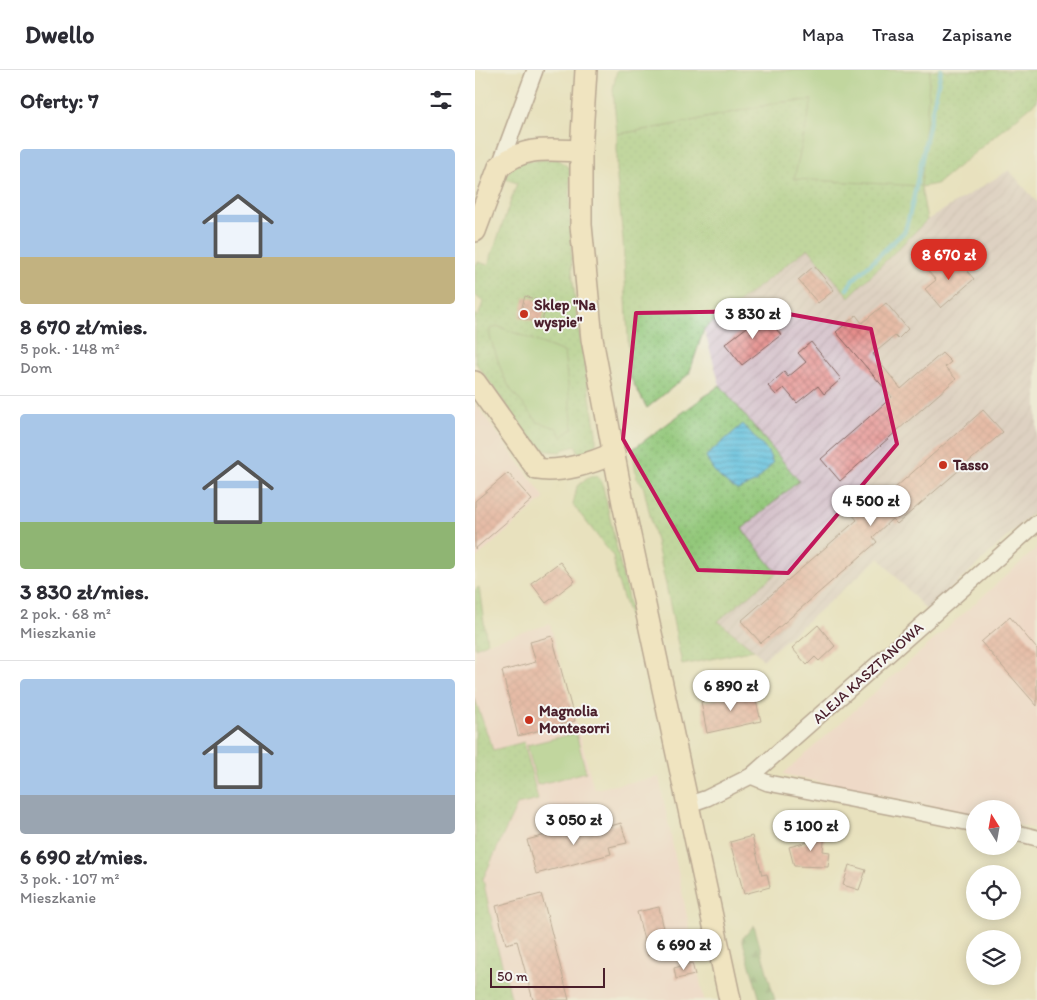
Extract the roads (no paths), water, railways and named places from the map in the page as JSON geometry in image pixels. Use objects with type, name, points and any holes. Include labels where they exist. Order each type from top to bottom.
[{"type":"street","points":[[475,231],[535,70]]},
{"type":"street","points":[[586,70],[581,151],[581,225],[588,303],[597,367],[687,805],[730,1000]]},
{"type":"street","points":[[499,167],[507,160],[520,154],[540,150],[581,151]]},
{"type":"street","points":[[475,382],[537,469],[548,471],[569,467],[604,458],[614,453]]},
{"type":"street","name":"ALEJA KASZTANOWA","points":[[687,805],[707,798],[751,776],[1037,523]]},
{"type":"street","points":[[751,776],[768,783],[966,822]]},
{"type":"street","points":[[1021,834],[1037,838]]},
{"type":"water","points":[[743,424],[768,452],[773,463],[756,482],[738,490],[719,476],[711,467],[706,456]]},
{"type":"waterway","points":[[847,289],[853,280],[905,231],[941,70]]},
{"type":"place","name":"Sklep \"Na wyspie\"","points":[[524,314]]},
{"type":"place","name":"Tasso","points":[[943,465]]},
{"type":"place","name":"Magnolia Montesorri","points":[[529,720]]}]
